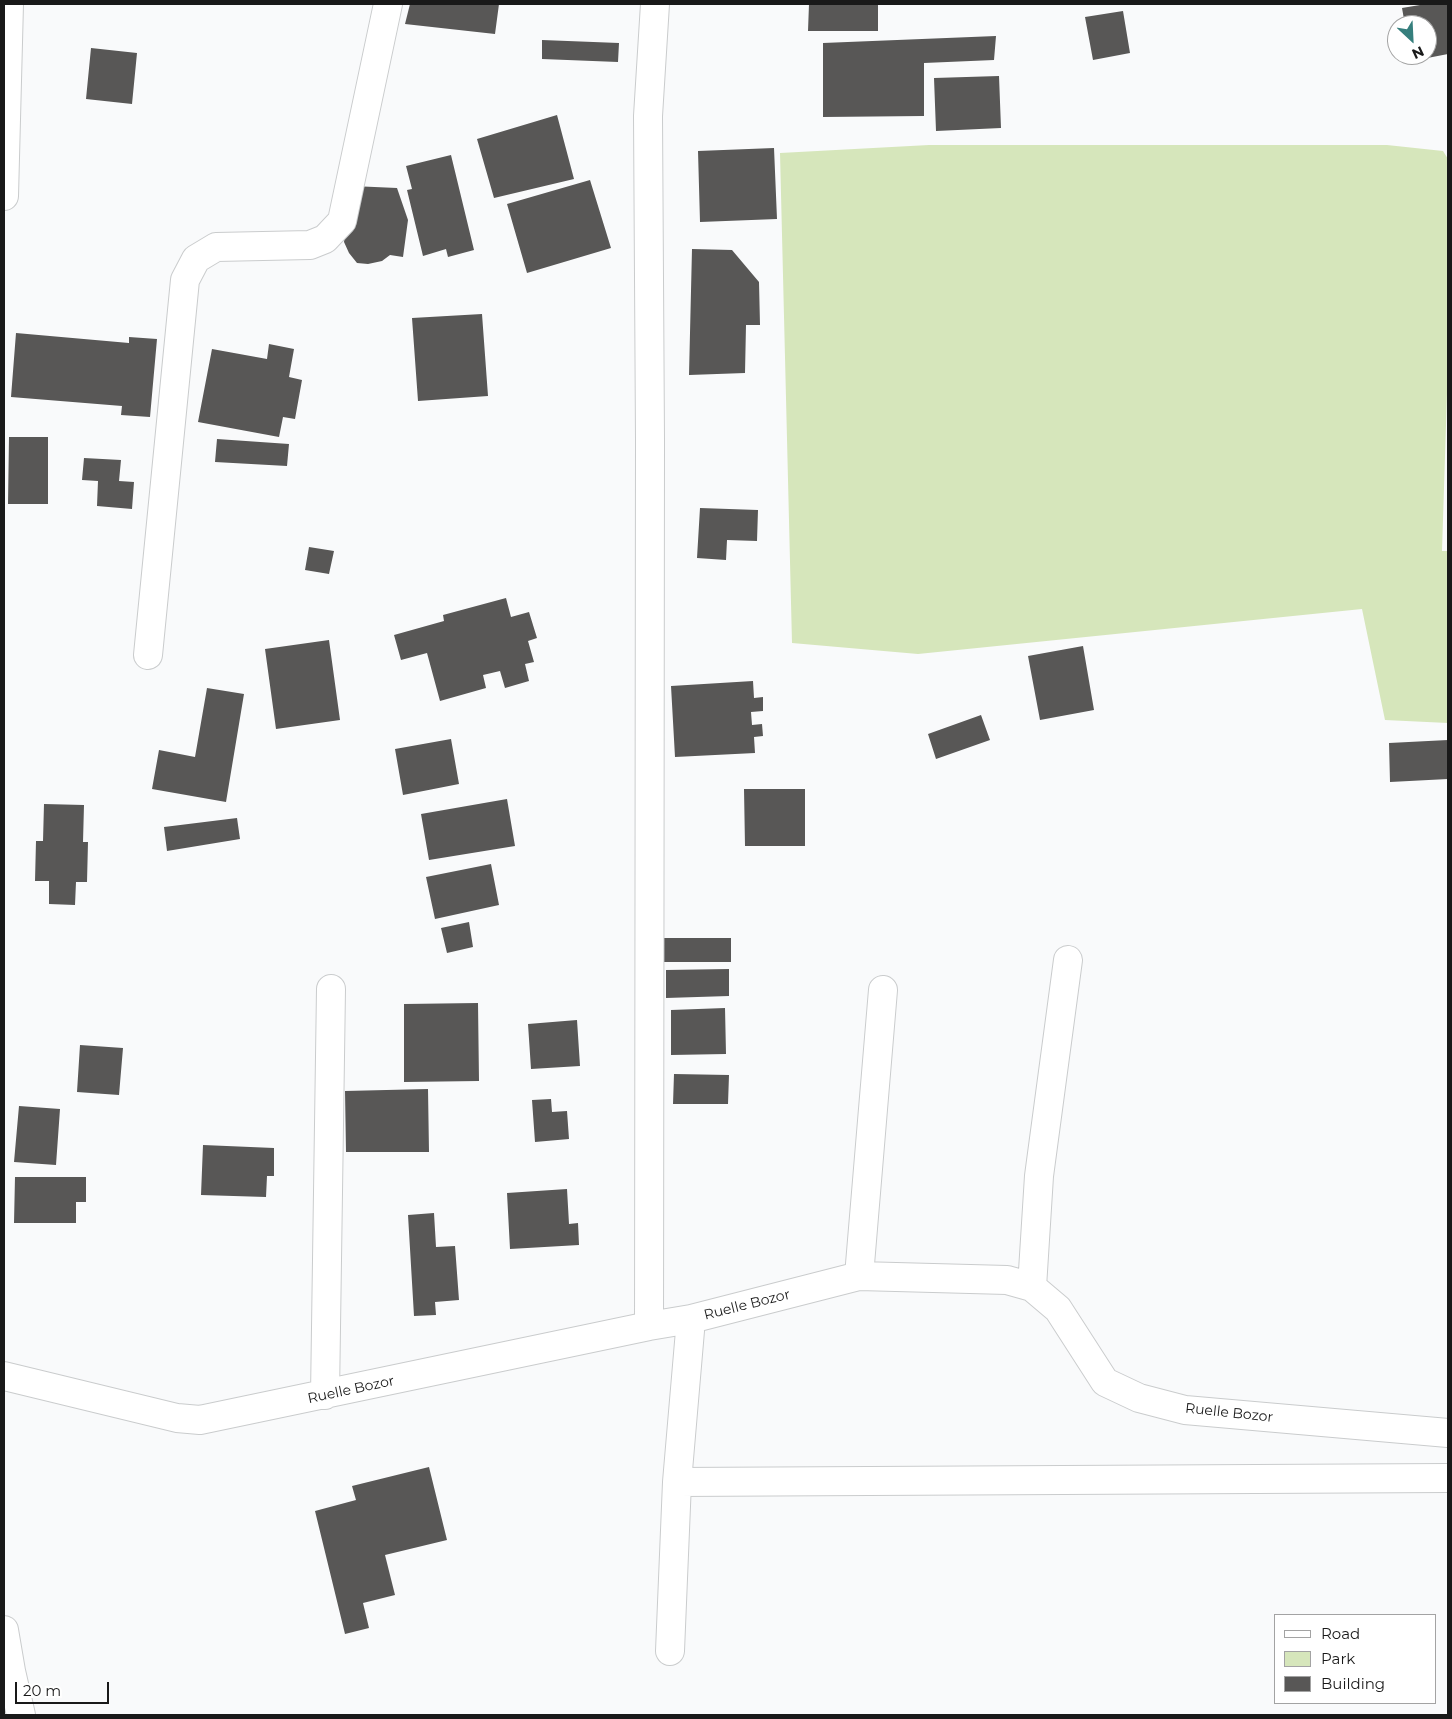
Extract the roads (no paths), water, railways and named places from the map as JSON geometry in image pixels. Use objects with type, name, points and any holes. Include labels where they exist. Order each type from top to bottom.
[{"type":"street","points":[[4,196],[9,4]]},
{"type":"street","points":[[148,655],[185,280],[196,258],[216,248],[310,245],[325,239],[342,221],[388,4]]},
{"type":"street","points":[[649,1326],[650,420],[648,116],[655,4]]},
{"type":"street","points":[[1032,1287],[1042,1156],[1068,960]]},
{"type":"street","points":[[325,1395],[331,989]]},
{"type":"street","points":[[859,1276],[883,990]]},
{"type":"street","name":"Ruelle Bozor","points":[[4,1376],[177,1418],[200,1420],[649,1326],[691,1319],[859,1276],[1007,1280],[1032,1287],[1058,1309],[1105,1382],[1138,1398],[1185,1410],[1448,1432]]},
{"type":"street","points":[[670,1651],[677,1482],[691,1319]]},
{"type":"street","points":[[677,1482],[1448,1478]]},
{"type":"street","points":[[4,1630],[10,1671],[21,1715]]}]
